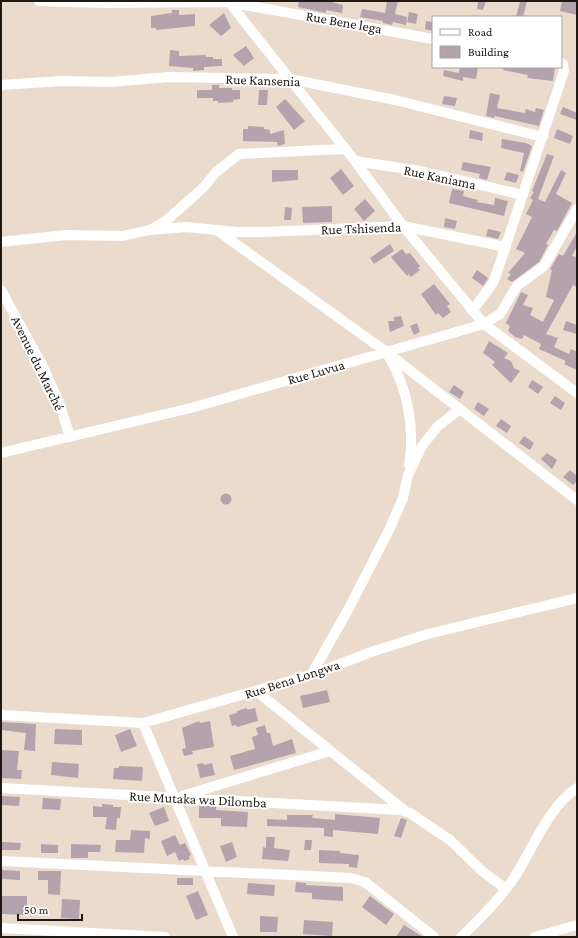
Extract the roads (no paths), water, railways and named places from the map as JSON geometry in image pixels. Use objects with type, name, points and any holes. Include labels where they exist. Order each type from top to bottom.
[{"type":"street","name":"Rue Bene lega","points":[[39,1],[114,3],[231,2],[432,39]]},
{"type":"street","points":[[231,2],[355,161],[403,226],[472,311],[484,324],[577,393]]},
{"type":"street","points":[[472,311],[493,283],[564,71],[564,64],[562,63]]},
{"type":"street","name":"Rue Kansenia","points":[[1,85],[62,82],[111,82],[168,76],[290,79],[395,100],[543,137]]},
{"type":"street","points":[[1,242],[66,234],[123,236],[149,230],[167,220],[204,187],[222,167],[238,154],[345,148]]},
{"type":"street","name":"Rue Kaniama","points":[[355,161],[420,171],[523,195]]},
{"type":"street","name":"Rue Luvua","points":[[1,453],[191,408],[385,351],[484,324],[500,314],[517,286],[544,266],[577,209]]},
{"type":"street","name":"Rue Tshisenda","points":[[149,230],[186,227],[237,232],[403,226],[506,247]]},
{"type":"street","points":[[216,230],[385,351],[577,500]]},
{"type":"street","name":"Avenue du Marché","points":[[1,290],[44,369],[59,402],[70,437]]},
{"type":"street","points":[[311,675],[348,610],[390,528],[403,498],[408,475],[412,435],[400,378],[385,351]]},
{"type":"street","points":[[408,475],[427,439],[438,426],[460,410]]},
{"type":"street","name":"Rue Bena Longwa","points":[[1,714],[143,723],[311,675],[374,651],[428,634],[577,598]]},
{"type":"street","points":[[256,691],[406,812],[450,840],[482,871],[506,889]]},
{"type":"street","points":[[143,723],[233,937]]},
{"type":"street","points":[[174,798],[330,751]]},
{"type":"street","name":"Rue Mutaka wa Dilomba","points":[[1,788],[395,810],[406,812]]},
{"type":"street","points":[[461,937],[488,912],[506,889],[552,814],[569,793],[577,788]]},
{"type":"street","points":[[1,861],[351,878],[361,880],[434,937]]},
{"type":"street","points":[[535,937],[577,925]]},
{"type":"street","points":[[1,928],[165,937]]}]
